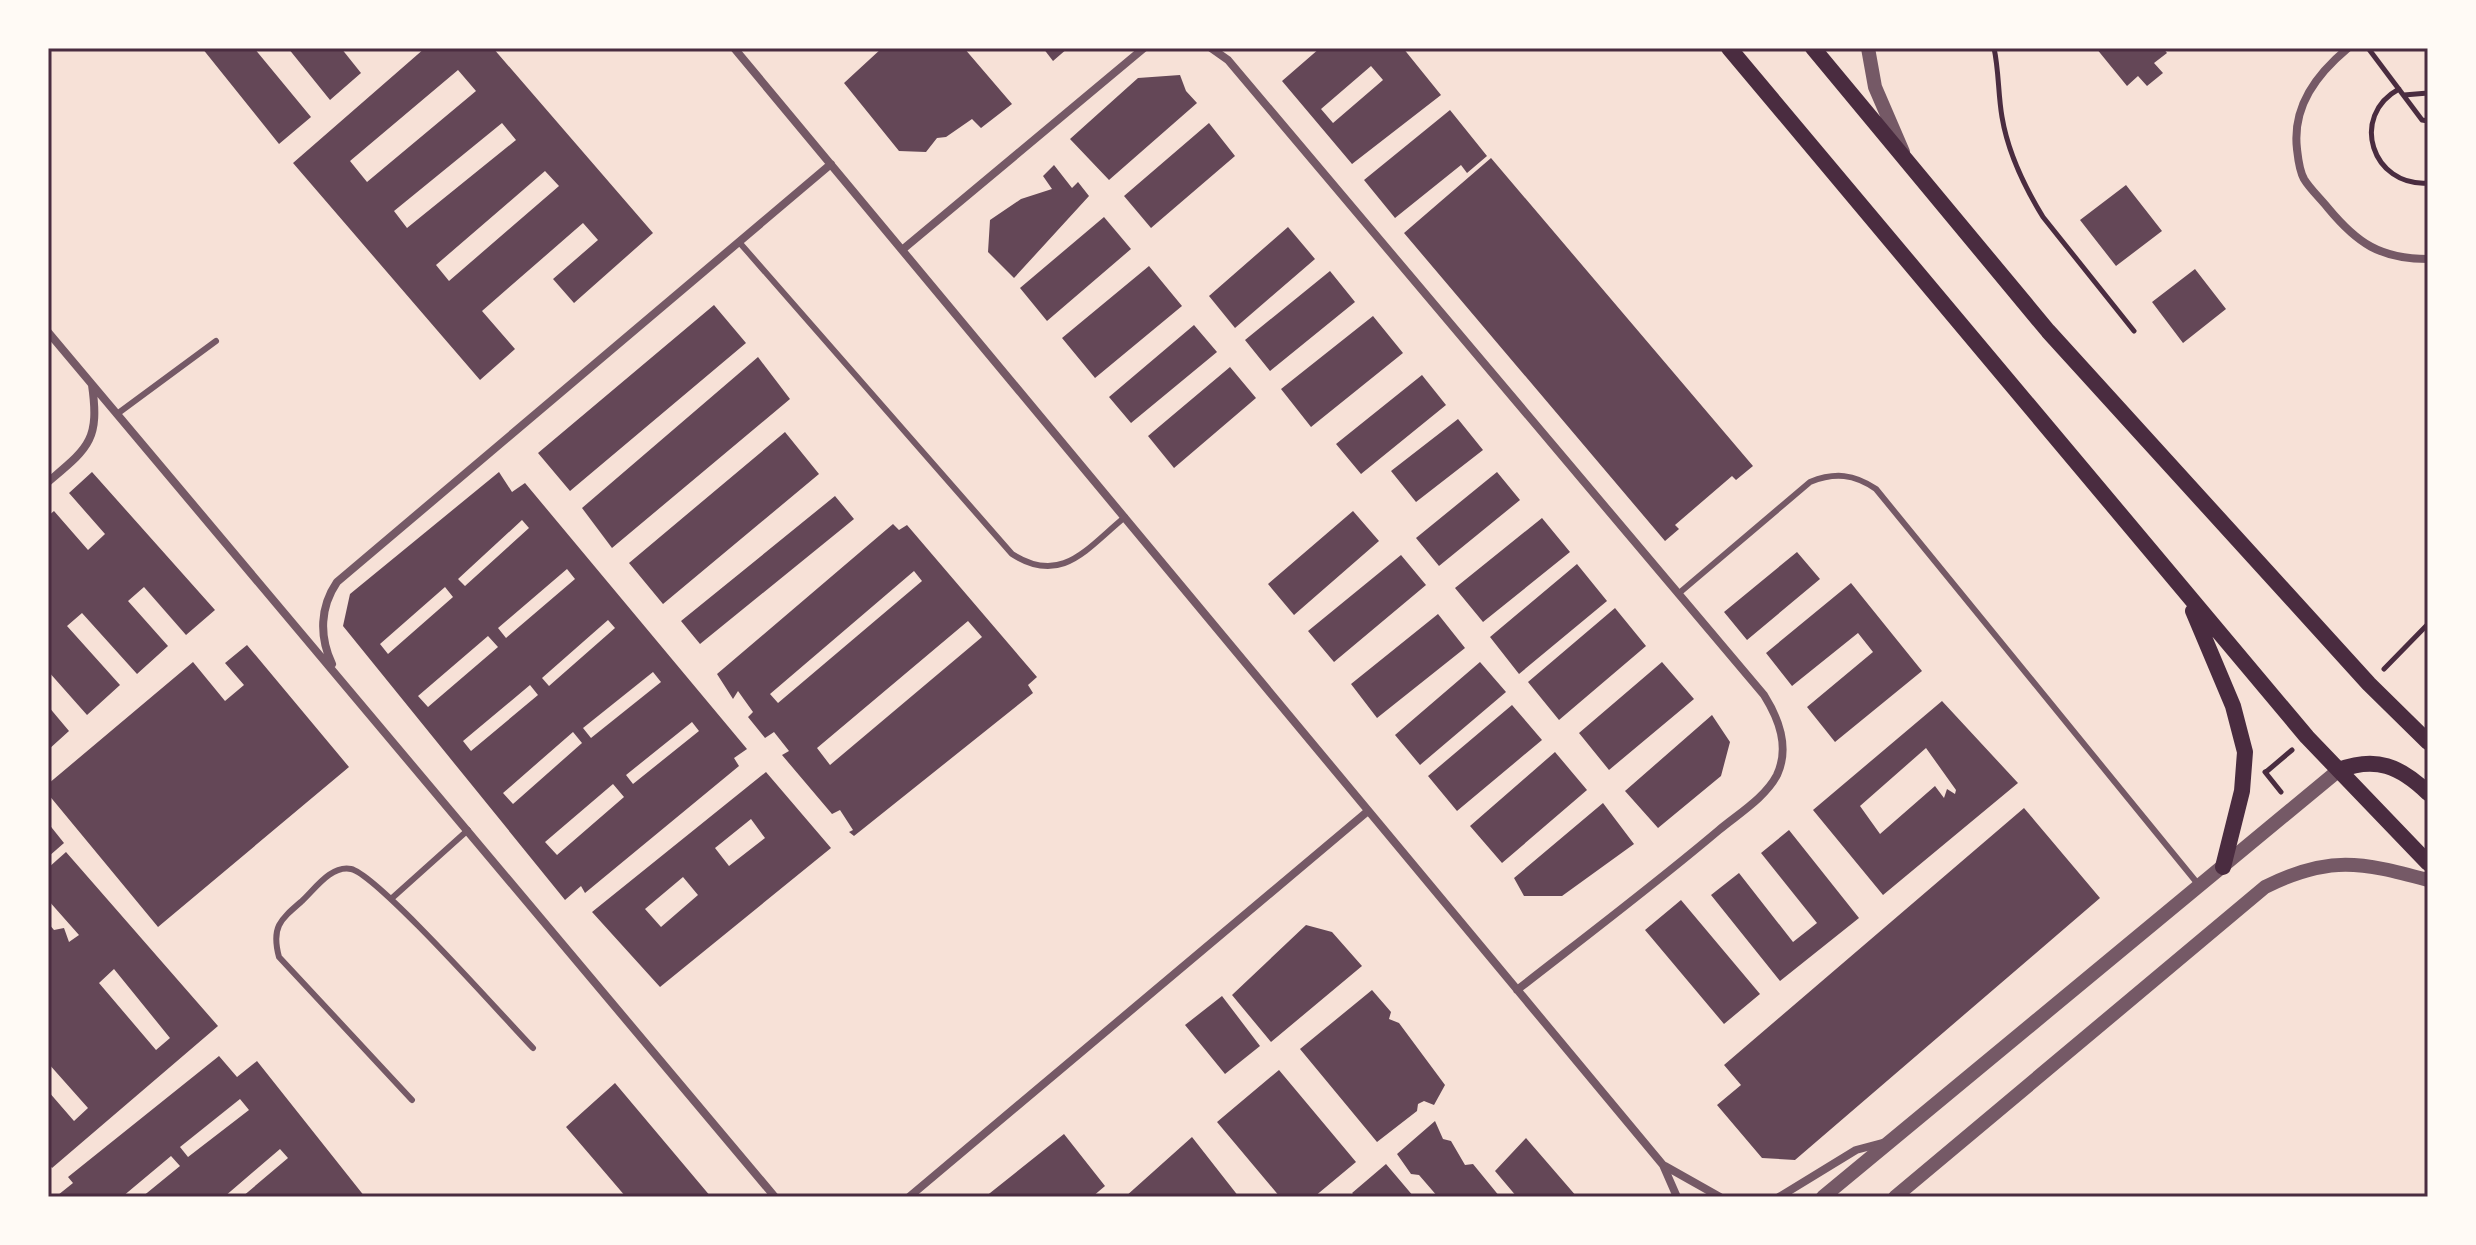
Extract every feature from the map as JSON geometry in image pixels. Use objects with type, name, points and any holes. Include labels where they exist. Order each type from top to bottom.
[{"type":"main road","points":[[1729,48],[2307,737],[2428,863]]},
{"type":"main road","points":[[1813,48],[2048,331],[2369,684],[2428,742]]},
{"type":"main road","points":[[2188,598],[2233,706],[2245,752],[2242,791],[2223,867]]},
{"type":"main road","points":[[2339,770],[2367,762],[2381,764],[2399,771],[2428,793]]},
{"type":"street","points":[[734,48],[1663,1165],[1677,1197]]},
{"type":"street","points":[[902,250],[1144,48]]},
{"type":"street","points":[[1211,48],[1228,60],[1678,594],[1772,708],[1778,721],[1783,747],[1777,775],[1762,794],[1658,882],[1517,990]]},
{"type":"street","points":[[1868,48],[1875,87],[1906,160]]},
{"type":"street","points":[[2348,48],[2320,74],[2301,109],[2296,143],[2303,177],[2346,230],[2361,242],[2393,256],[2428,259]]},
{"type":"street","points":[[335,672],[324,640],[322,623],[324,606],[337,582],[831,164]]},
{"type":"street","points":[[48,332],[775,1197]]},
{"type":"street","points":[[48,482],[80,453],[93,431],[96,416],[92,384]]},
{"type":"street","points":[[1823,1197],[2339,770]]},
{"type":"street","points":[[909,1197],[1368,811]]},
{"type":"street","points":[[1895,1197],[2265,887],[2305,871],[2349,864],[2371,865],[2428,880]]},
{"type":"street","points":[[1779,1197],[1856,1150],[1887,1142]]},
{"type":"street","points":[[1663,1165],[1720,1197]]},
{"type":"lane","points":[[739,242],[1012,554],[1029,565],[1049,568],[1069,564],[1125,517]]},
{"type":"lane","points":[[117,414],[216,341]]},
{"type":"lane","points":[[1678,594],[1810,482],[1834,475],[1863,481],[1876,489],[2199,886]]},
{"type":"lane","points":[[391,899],[468,830]]},
{"type":"lane","points":[[412,1100],[279,957],[274,940],[280,921],[335,870],[350,869],[364,875],[391,899],[533,1048]]},
{"type":"path","points":[[1994,48],[2009,146],[2030,196],[2043,217],[2134,331]]},
{"type":"path","points":[[2368,48],[2422,120],[2428,121]]},
{"type":"path","points":[[2399,89],[2381,102],[2375,111],[2371,135],[2374,147],[2393,175],[2415,184],[2428,183]]},
{"type":"path","points":[[2404,95],[2428,93]]},
{"type":"path","points":[[2369,684],[2428,624]]},
{"type":"path","points":[[2265,772],[2307,737]]},
{"type":"building","points":[[202,48],[254,48],[311,117],[279,144]]},
{"type":"building","points":[[288,48],[341,48],[361,73],[330,100]]},
{"type":"building","points":[[425,48],[493,48],[653,233],[574,303],[553,279],[598,240],[583,223],[482,311],[515,349],[480,380],[293,163]],"holes":[[[458,70],[476,91],[367,182],[350,161]],[[502,123],[516,140],[407,228],[394,211]],[[545,171],[559,186],[449,281],[436,265]]]},
{"type":"building","points":[[882,48],[964,48],[1012,104],[981,128],[972,119],[946,137],[937,138],[926,152],[899,151],[844,83]]},
{"type":"building","points":[[1043,48],[1068,48],[1053,61]]},
{"type":"building","points":[[1320,48],[1403,48],[1441,95],[1352,164],[1282,81]],"holes":[[[1371,66],[1383,80],[1333,123],[1321,109]]]},
{"type":"building","points":[[2096,48],[2163,48],[2167,53],[2154,63],[2163,73],[2147,86],[2138,76],[2127,86]]},
{"type":"building","points":[[1180,75],[1186,91],[1197,103],[1109,180],[1070,139],[1138,78]]},
{"type":"building","points":[[1450,110],[1487,156],[1467,173],[1461,165],[1395,218],[1364,180]]},
{"type":"building","points":[[1209,123],[1235,156],[1151,228],[1124,196]]},
{"type":"building","points":[[1491,158],[1753,466],[1736,480],[1732,476],[1675,525],[1679,529],[1665,541],[1404,233]]},
{"type":"building","points":[[1054,165],[1072,188],[1078,182],[1089,196],[1014,278],[988,252],[990,220],[1021,199],[1052,189],[1043,176]]},
{"type":"building","points":[[2126,185],[2162,231],[2116,266],[2080,220]]},
{"type":"building","points":[[1104,217],[1131,249],[1047,321],[1020,288]]},
{"type":"building","points":[[1288,227],[1315,259],[1235,328],[1209,296]]},
{"type":"building","points":[[1149,266],[1182,306],[1095,378],[1062,338]]},
{"type":"building","points":[[2195,269],[2226,309],[2183,343],[2152,302]]},
{"type":"building","points":[[1330,271],[1355,302],[1270,371],[1245,340]]},
{"type":"building","points":[[714,305],[746,343],[570,491],[538,453]]},
{"type":"building","points":[[1373,316],[1403,353],[1311,427],[1281,389]]},
{"type":"building","points":[[1194,325],[1217,352],[1131,423],[1109,397]]},
{"type":"building","points":[[758,357],[790,399],[612,548],[582,508]]},
{"type":"building","points":[[1230,367],[1256,398],[1174,468],[1148,436]]},
{"type":"building","points":[[1422,375],[1446,405],[1361,474],[1336,444]]},
{"type":"building","points":[[1458,419],[1483,450],[1416,502],[1391,471]]},
{"type":"building","points":[[785,432],[819,474],[663,604],[629,563]]},
{"type":"building","points":[[92,472],[215,610],[186,635],[144,587],[128,601],[168,646],[137,674],[82,613],[67,626],[120,685],[87,715],[48,671],[48,580],[51,577],[48,573],[48,516],[54,511],[88,550],[105,534],[69,493]]},
{"type":"building","points":[[499,472],[512,492],[525,483],[747,749],[734,758],[739,766],[585,893],[581,886],[565,900],[343,626],[350,594]],"holes":[[[522,520],[529,528],[465,586],[458,579]],[[567,569],[575,579],[506,638],[498,628]],[[445,587],[453,597],[388,654],[380,644]],[[608,620],[615,628],[549,686],[542,678]],[[488,636],[498,647],[428,707],[418,696]],[[653,672],[661,682],[591,738],[583,728]],[[530,685],[538,695],[471,751],[463,741]],[[692,722],[699,731],[633,784],[626,775]],[[573,732],[582,743],[513,804],[503,793]],[[613,784],[624,797],[557,855],[545,842]]]},
{"type":"building","points":[[1497,472],[1520,500],[1439,566],[1416,538]]},
{"type":"building","points":[[835,496],[854,519],[700,644],[681,621]]},
{"type":"building","points":[[1353,511],[1379,541],[1294,615],[1268,584]]},
{"type":"building","points":[[1542,518],[1570,552],[1483,622],[1455,588]]},
{"type":"building","points":[[893,524],[899,530],[907,525],[1037,677],[1028,685],[1033,693],[854,836],[849,832],[853,830],[840,810],[832,814],[782,755],[789,751],[774,732],[765,738],[748,717],[753,712],[738,691],[733,699],[717,674]],"holes":[[[914,571],[922,581],[778,703],[770,694]],[[968,621],[982,637],[830,765],[817,748]]]},
{"type":"building","points":[[1797,552],[1820,579],[1747,640],[1724,612]]},
{"type":"building","points":[[1401,555],[1426,585],[1334,662],[1308,631]]},
{"type":"building","points":[[1577,564],[1607,601],[1519,674],[1490,637]]},
{"type":"building","points":[[1851,583],[1922,671],[1835,742],[1807,707],[1873,652],[1858,633],[1792,686],[1766,653]]},
{"type":"building","points":[[1615,608],[1646,646],[1559,720],[1528,682]]},
{"type":"building","points":[[1438,614],[1465,648],[1377,718],[1351,684]]},
{"type":"building","points":[[247,645],[349,767],[158,927],[48,794],[48,784],[193,662],[225,701],[244,685],[225,663]]},
{"type":"building","points":[[1480,662],[1506,692],[1420,765],[1395,735]]},
{"type":"building","points":[[1662,662],[1694,699],[1609,770],[1579,733]]},
{"type":"building","points":[[1942,701],[2018,783],[1883,895],[1813,810]],"holes":[[[1926,748],[1956,790],[1955,794],[1947,789],[1944,798],[1935,786],[1880,834],[1860,806]]]},
{"type":"building","points":[[1512,705],[1542,740],[1457,811],[1428,776]]},
{"type":"building","points":[[48,706],[69,731],[48,750]]},
{"type":"building","points":[[1712,715],[1730,742],[1721,776],[1658,828],[1625,791]]},
{"type":"building","points":[[1555,752],[1587,790],[1502,863],[1470,826]]},
{"type":"building","points":[[766,772],[831,848],[660,987],[592,912]],"holes":[[[751,819],[765,838],[729,866],[715,848]],[[683,877],[698,895],[661,927],[645,909]]]},
{"type":"building","points":[[1603,803],[1634,844],[1562,896],[1524,896],[1514,878]]},
{"type":"building","points":[[2024,808],[2100,898],[1795,1160],[1762,1158],[1717,1105],[1741,1085],[1724,1065]]},
{"type":"building","points":[[48,823],[64,843],[48,857]]},
{"type":"building","points":[[1789,830],[1859,918],[1780,981],[1711,895],[1739,873],[1793,942],[1817,923],[1761,853]]},
{"type":"building","points":[[66,852],[218,1026],[52,1168],[48,1163],[48,1091],[74,1121],[88,1108],[48,1063],[48,923],[54,930],[64,928],[69,942],[79,935],[48,900],[48,868]],"holes":[[[114,969],[170,1038],[156,1050],[99,983]]]},
{"type":"building","points":[[1681,900],[1760,994],[1724,1024],[1645,930]]},
{"type":"building","points":[[1306,925],[1332,932],[1362,966],[1271,1042],[1232,995]]},
{"type":"building","points":[[1372,990],[1391,1012],[1389,1019],[1399,1023],[1445,1085],[1434,1105],[1424,1101],[1418,1104],[1417,1111],[1377,1142],[1300,1049]]},
{"type":"building","points":[[1222,996],[1260,1046],[1225,1074],[1185,1025]]},
{"type":"building","points":[[219,1056],[237,1077],[257,1061],[365,1197],[242,1197],[288,1158],[280,1149],[224,1197],[142,1197],[180,1166],[171,1156],[122,1197],[59,1197],[73,1183],[68,1177]],"holes":[[[240,1099],[249,1110],[188,1157],[180,1147]]]},
{"type":"building","points":[[1279,1070],[1356,1162],[1314,1197],[1280,1197],[1217,1122]]},
{"type":"building","points":[[615,1083],[711,1197],[626,1197],[566,1127]]},
{"type":"building","points":[[1435,1121],[1443,1139],[1451,1141],[1465,1165],[1473,1164],[1500,1197],[1438,1197],[1419,1175],[1411,1174],[1397,1154]]},
{"type":"building","points":[[1064,1134],[1105,1186],[1092,1197],[985,1197]]},
{"type":"building","points":[[1192,1137],[1239,1197],[1125,1197]]},
{"type":"building","points":[[1526,1138],[1577,1197],[1517,1197],[1495,1171]]},
{"type":"building","points":[[1386,1164],[1414,1197],[1356,1197],[1352,1193]]}]
